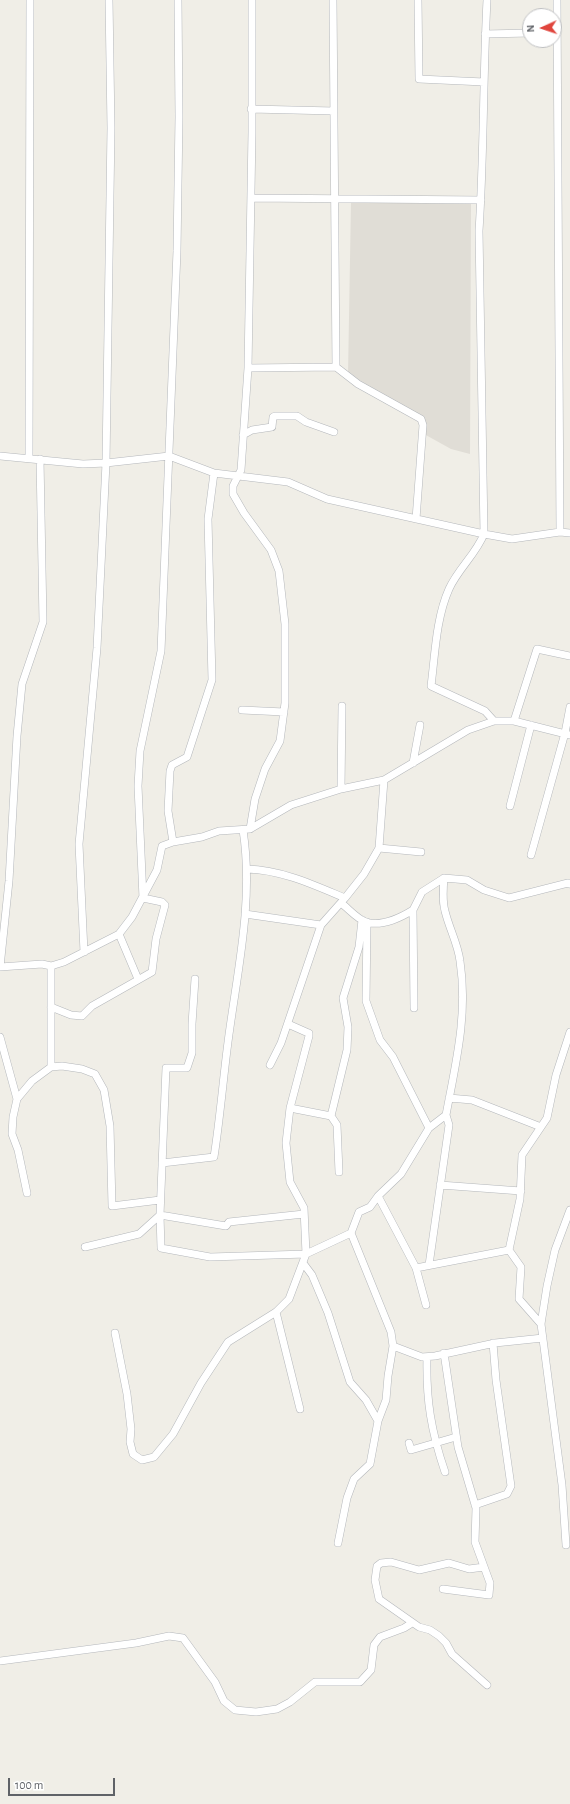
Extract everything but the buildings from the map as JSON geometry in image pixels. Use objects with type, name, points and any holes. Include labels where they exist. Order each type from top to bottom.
[{"type":"street","points":[[29,458],[30,0]]},
{"type":"street","points":[[84,952],[79,844],[97,648],[106,463],[112,128],[109,0]]},
{"type":"street","points":[[143,898],[138,779],[140,751],[161,651],[177,251],[179,117],[178,0]]},
{"type":"street","points":[[162,1163],[214,1157],[220,1124],[228,1042],[238,983],[247,869],[246,829],[265,769],[280,741],[285,703],[285,624],[279,571],[271,550],[244,513],[233,494],[233,486],[241,470],[248,368],[252,0]]},
{"type":"street","points":[[333,0],[336,367]]},
{"type":"street","points":[[418,0],[419,79],[484,82]]},
{"type":"street","points":[[487,0],[479,232],[484,534],[478,548],[450,588],[441,613],[431,686],[485,711],[494,721]]},
{"type":"street","points":[[485,34],[522,33]]},
{"type":"street","points":[[555,48],[560,532]]},
{"type":"street","points":[[251,109],[334,110]]},
{"type":"street","points":[[251,198],[481,200]]},
{"type":"street","points":[[248,368],[336,367],[358,384],[421,419],[422,425],[416,519]]},
{"type":"street","points":[[243,436],[252,430],[272,427],[273,418],[275,416],[297,416],[306,422],[334,432]]},
{"type":"street","points":[[0,456],[83,464],[169,456],[214,473],[288,482],[327,499],[484,534],[512,539],[570,532]]},
{"type":"street","points":[[40,459],[43,622],[22,684],[17,736],[9,881],[0,967],[42,964],[51,966],[64,962],[119,934],[132,917],[157,870],[162,846],[173,842],[202,837],[219,831],[246,829],[290,805],[341,790],[384,780],[468,730],[494,721],[514,721],[567,734]]},
{"type":"street","points":[[173,842],[168,811],[170,771],[172,765],[187,757],[212,680],[208,519],[214,473]]},
{"type":"street","points":[[514,721],[537,649],[570,656]]},
{"type":"street","points":[[341,790],[342,706]]},
{"type":"street","points":[[531,855],[567,734],[570,707]]},
{"type":"street","points":[[242,710],[284,712]]},
{"type":"street","points":[[413,763],[420,725]]},
{"type":"street","points":[[510,806],[531,725]]},
{"type":"street","points":[[270,1065],[281,1043],[288,1024],[321,925],[343,901],[364,874],[379,848],[384,780]]},
{"type":"street","points":[[379,848],[422,852]]},
{"type":"street","points":[[247,869],[262,869],[293,878],[343,901],[365,921],[384,922],[399,919],[413,910]]},
{"type":"street","points":[[414,1008],[413,910],[422,892],[444,878],[467,880],[484,890],[509,898],[568,883],[570,884]]},
{"type":"street","points":[[429,1265],[449,1125],[446,1115],[461,1038],[464,996],[460,959],[445,911],[443,897],[444,878]]},
{"type":"street","points":[[51,1007],[71,1015],[82,1016],[92,1006],[152,972],[156,939],[165,905],[162,902],[143,898]]},
{"type":"street","points":[[244,914],[321,925]]},
{"type":"street","points":[[331,1116],[347,1050],[348,1027],[343,998],[359,947],[365,921]]},
{"type":"street","points":[[365,921],[366,1001],[380,1040],[393,1057],[430,1128]]},
{"type":"street","points":[[119,934],[138,979]]},
{"type":"street","points":[[51,966],[51,1067]]},
{"type":"street","points":[[195,979],[192,1053],[187,1068],[166,1068],[160,1200],[161,1248],[210,1257],[306,1254],[351,1233]]},
{"type":"street","points":[[116,1333],[127,1394],[131,1429],[130,1442],[133,1454],[142,1460],[154,1457],[173,1434],[201,1383],[228,1342],[276,1312],[289,1299],[306,1254],[304,1208],[290,1182],[286,1143],[290,1108],[309,1033],[288,1024]]},
{"type":"street","points":[[541,1324],[520,1299],[521,1267],[509,1250],[521,1191],[522,1155],[547,1118],[556,1075],[570,1032]]},
{"type":"street","points":[[0,1037],[17,1100]]},
{"type":"street","points":[[27,1194],[18,1150],[12,1134],[13,1118],[17,1100],[32,1080],[51,1067],[62,1066],[82,1069],[95,1074],[104,1090],[110,1126],[112,1206],[160,1200]]},
{"type":"street","points":[[449,1098],[472,1100],[541,1127]]},
{"type":"street","points":[[290,1108],[331,1116],[337,1125],[339,1172]]},
{"type":"street","points":[[338,1543],[347,1498],[354,1480],[370,1464],[378,1421],[386,1400],[393,1346],[391,1332],[351,1233],[359,1212],[370,1207],[378,1196],[401,1174],[430,1128],[446,1115]]},
{"type":"street","points":[[440,1185],[521,1191]]},
{"type":"street","points":[[378,1196],[416,1268],[426,1305]]},
{"type":"street","points":[[566,1545],[562,1485],[541,1324],[555,1250],[570,1210]]},
{"type":"street","points":[[160,1215],[226,1226],[229,1222],[304,1214]]},
{"type":"street","points":[[85,1246],[139,1234],[160,1215]]},
{"type":"street","points":[[416,1268],[509,1250]]},
{"type":"street","points":[[303,1263],[312,1275],[328,1313],[350,1382],[366,1400],[378,1421]]},
{"type":"street","points":[[276,1312],[300,1409]]},
{"type":"street","points":[[393,1346],[422,1357],[427,1357],[493,1343],[543,1338]]},
{"type":"street","points":[[475,1505],[507,1494],[511,1486],[496,1380],[493,1343]]},
{"type":"street","points":[[443,1589],[489,1595],[490,1583],[475,1542],[475,1505],[458,1447],[444,1353]]},
{"type":"street","points":[[427,1357],[428,1412],[435,1443],[445,1472]]},
{"type":"street","points":[[409,1443],[411,1450],[456,1437]]},
{"type":"street","points":[[484,1567],[469,1569],[449,1564],[419,1570],[391,1562],[377,1566],[374,1580],[379,1600],[418,1627],[430,1630],[439,1636],[446,1643],[452,1654],[487,1685]]},
{"type":"street","points":[[0,1661],[136,1643],[169,1636],[183,1638],[211,1676],[224,1701],[235,1710],[256,1712],[277,1709],[290,1702],[315,1682],[360,1682],[371,1670],[374,1645],[380,1637],[404,1628],[412,1623]]},
{"type":"shaded area","points":[[351,202],[471,204],[470,454],[451,449],[424,434],[425,421],[348,375]]}]
